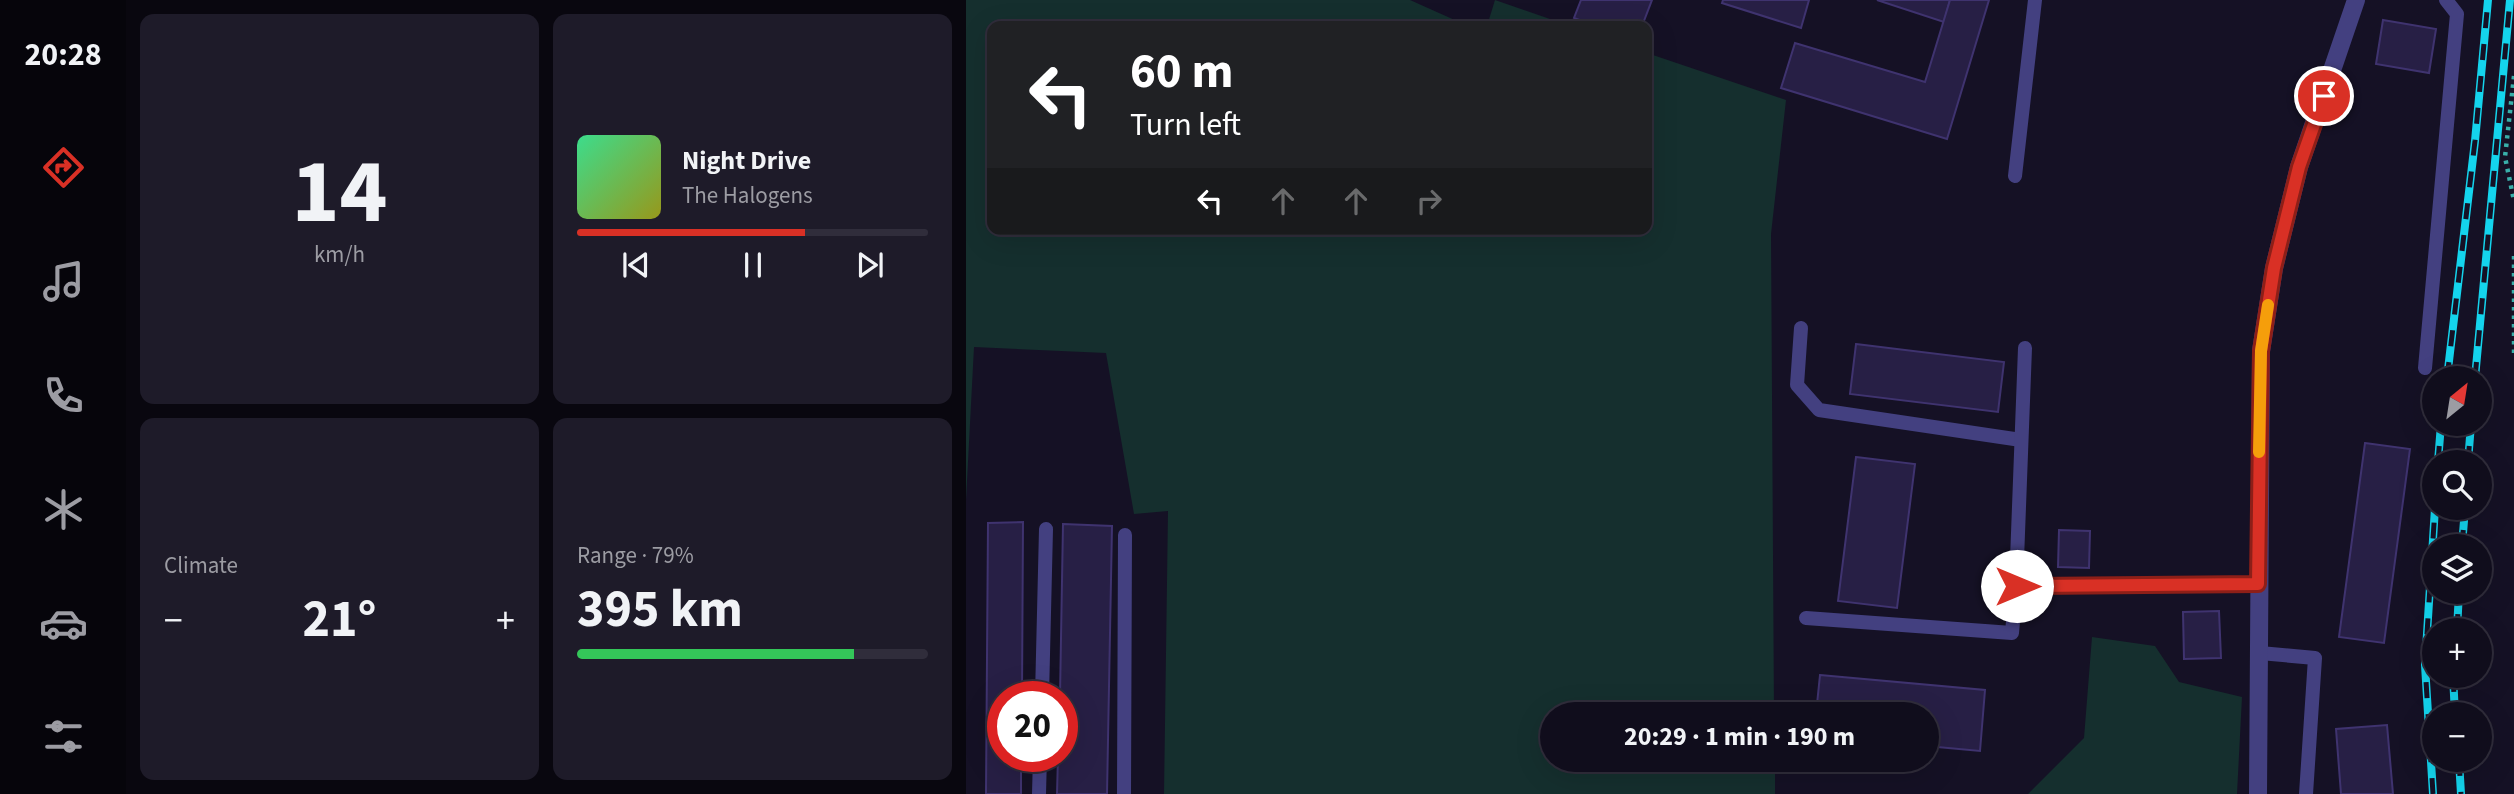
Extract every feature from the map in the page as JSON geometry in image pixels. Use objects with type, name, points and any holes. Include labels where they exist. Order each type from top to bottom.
[{"type":"street","points":[[2258,794],[2261,351],[2274,268],[2299,167],[2356,0]]},
{"type":"lane","points":[[2015,176],[2035,0]]},
{"type":"lane","points":[[2425,366],[2457,13],[2446,0]]},
{"type":"lane","points":[[1801,328],[1797,386],[1819,410],[2021,440]]},
{"type":"lane","points":[[1806,618],[2012,633],[2017,586],[2025,348]]},
{"type":"lane","points":[[1042,681],[1046,529]]},
{"type":"lane","points":[[1124,794],[1125,536]]},
{"type":"lane","points":[[2017,586],[2258,584]]},
{"type":"lane","points":[[2260,653],[2315,659],[2306,794]]},
{"type":"lane","points":[[1039,794],[1040,772]]},
{"type":"path","points":[[2514,76],[2505,157],[2514,201]]},
{"type":"path","points":[[2514,256],[2514,355]]},
{"type":"green space","points":[[966,0],[1410,0],[1457,21],[987,21],[987,235],[1652,235],[1652,55],[1786,100],[1771,234],[1774,702],[1540,702],[1540,772],[1775,772],[1775,794],[1164,794],[1168,511],[1134,514],[1106,353],[974,347],[966,500]]},
{"type":"green space","points":[[1495,0],[1556,21],[1489,21]]},
{"type":"green space","points":[[2092,637],[2155,646],[2179,682],[2242,697],[2237,794],[2028,794],[2084,738]]},
{"type":"building","points":[[1581,0],[1652,0],[1644,21],[1582,21],[1574,18]]},
{"type":"building","points":[[1723,0],[1809,0],[1801,28],[1722,3]]},
{"type":"building","points":[[1877,0],[1950,0],[1944,22]]},
{"type":"building","points":[[1950,0],[1989,0],[1947,139],[1781,88],[1795,43],[1925,82]]},
{"type":"building","points":[[2383,20],[2436,29],[2429,73],[2376,64]]},
{"type":"building","points":[[1856,344],[2004,362],[1998,412],[1850,394]]},
{"type":"building","points":[[2365,443],[2410,449],[2384,643],[2339,637]]},
{"type":"building","points":[[1856,457],[1915,464],[1897,608],[1838,601]]},
{"type":"building","points":[[1023,522],[1022,681],[987,681],[987,772],[1021,772],[1021,794],[986,794],[988,523]]},
{"type":"building","points":[[1063,524],[1112,526],[1107,794],[1057,794],[1058,772],[1078,772],[1078,681],[1060,681]]},
{"type":"building","points":[[2059,530],[2090,531],[2089,568],[2058,567]]},
{"type":"building","points":[[2219,611],[2221,658],[2184,659],[2183,612]]},
{"type":"building","points":[[1820,675],[1985,690],[1980,751],[1939,747],[1939,702],[1817,702]]},
{"type":"building","points":[[2387,725],[2393,794],[2341,794],[2336,729]]},
{"type":"railway","points":[[2448,366],[2475,141],[2488,0]]},
{"type":"railway","points":[[2476,366],[2510,0]]},
{"type":"railway","points":[[2439,450],[2440,436]]},
{"type":"railway","points":[[2469,450],[2470,436]]},
{"type":"railway","points":[[2433,794],[2425,665],[2434,520]]},
{"type":"railway","points":[[2463,534],[2464,520]]},
{"type":"railway","points":[[2458,604],[2458,618]]},
{"type":"railway","points":[[2454,688],[2454,702]]},
{"type":"railway","points":[[2460,772],[2461,794]]},
{"type":"slow traffic","points":[[2259,452],[2261,351],[2268,305]]},
{"type":"route","points":[[2017,586],[2258,584],[2261,351],[2274,268],[2299,167],[2324,96]]}]
